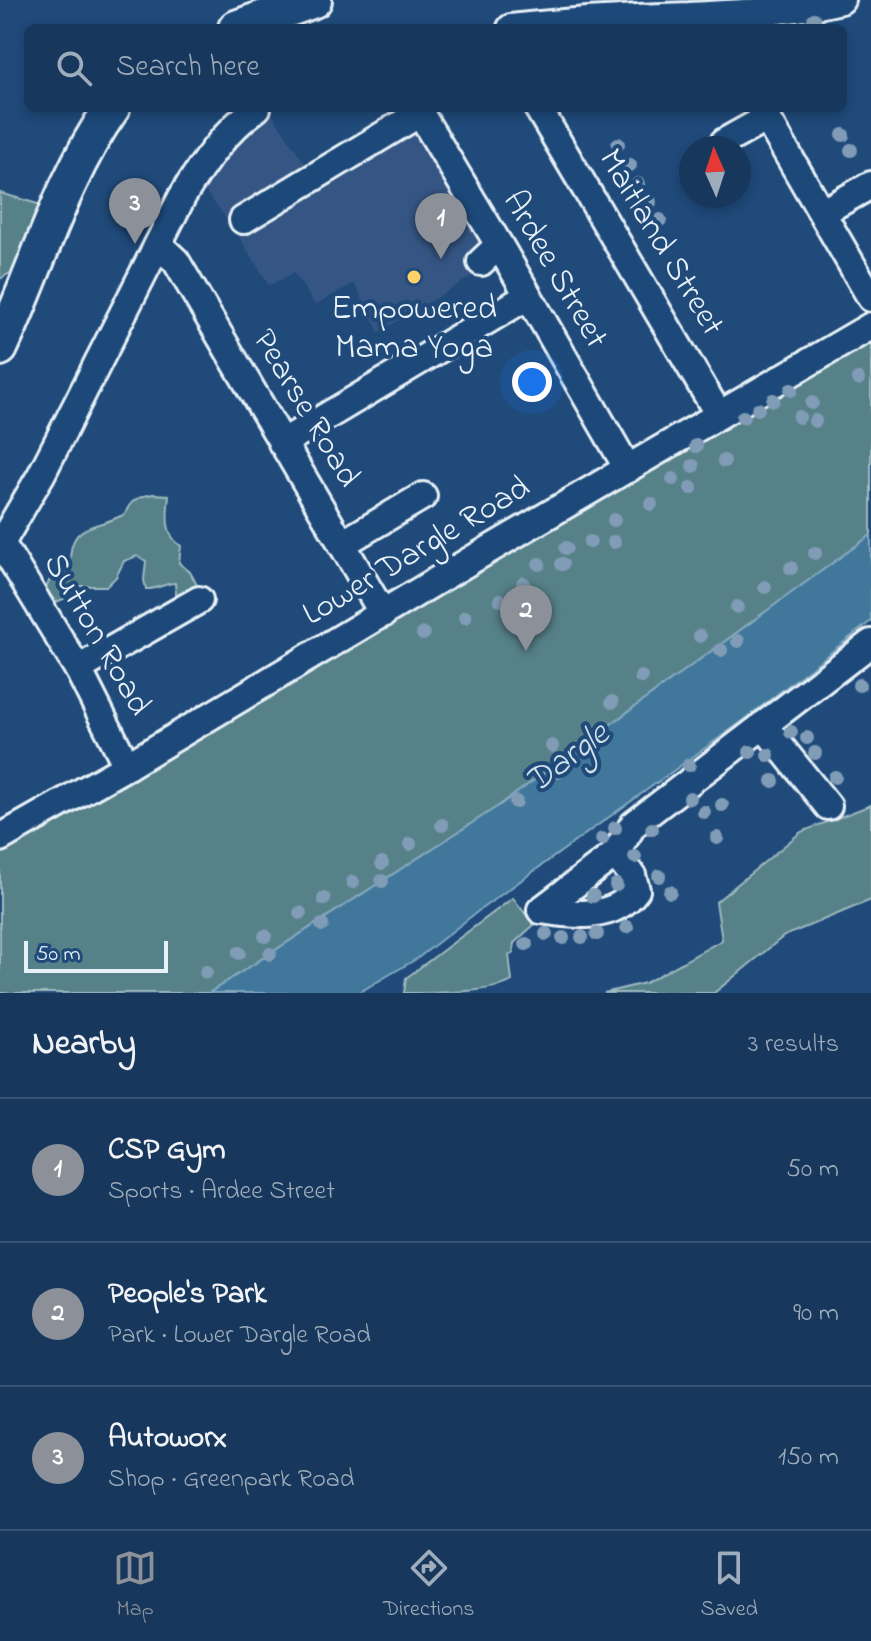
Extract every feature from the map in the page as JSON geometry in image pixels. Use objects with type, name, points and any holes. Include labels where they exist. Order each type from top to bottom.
[{"type":"main road","points":[[247,24],[314,0]]},
{"type":"main road","points":[[0,348],[9,305],[97,128],[109,112]]},
{"type":"street","points":[[553,24],[605,19],[710,21],[807,8],[841,0]]},
{"type":"street","points":[[0,543],[41,475],[182,197],[204,161],[251,112]]},
{"type":"street","points":[[243,220],[416,112]]},
{"type":"street","name":"Ardee Street","points":[[419,112],[490,253],[528,296],[628,469]]},
{"type":"street","name":"Maitland Street","points":[[540,112],[719,415]]},
{"type":"street","points":[[732,136],[764,113],[871,298]]},
{"type":"street","points":[[823,212],[871,185]]},
{"type":"street","name":"Pearse Road","points":[[159,245],[176,261],[383,614]]},
{"type":"street","points":[[282,443],[528,296]]},
{"type":"street","name":"Lower Dargle Road","points":[[0,838],[871,326]]},
{"type":"street","points":[[342,544],[423,496]]},
{"type":"street","name":"Sutton Road","points":[[0,543],[78,669],[127,766]]},
{"type":"street","points":[[78,669],[199,600]]},
{"type":"street","points":[[615,854],[633,825],[871,643]]},
{"type":"street","points":[[763,725],[828,806]]},
{"type":"shaded area","points":[[272,114],[311,173],[409,118],[499,260],[379,332],[354,283],[315,305],[294,273],[269,285],[233,227],[202,187],[249,127]]},
{"type":"green space","points":[[0,193],[41,205],[13,271],[0,279]]},
{"type":"green space","points":[[871,338],[871,535],[500,805],[209,993],[0,993],[0,854]]},
{"type":"green space","points":[[153,494],[169,495],[168,524],[172,536],[181,546],[179,563],[190,572],[197,585],[183,600],[176,597],[175,583],[146,589],[146,561],[137,556],[124,561],[107,586],[79,586],[71,596],[54,603],[46,588],[51,577],[61,575],[70,568],[70,553],[78,534],[125,514],[136,500]]},
{"type":"green space","points":[[871,805],[871,900],[784,936],[714,993],[604,993],[645,983],[722,940],[716,902],[801,832]]},
{"type":"green space","points":[[513,898],[534,925],[514,943],[513,954],[509,955],[512,981],[476,990],[404,993],[406,978]]},
{"type":"water","name":"Dargle","points":[[871,535],[871,621],[744,720],[418,958],[358,993],[209,993],[500,805]]},
{"type":"place","name":"Autoworx","points":[[135,244]]},
{"type":"place","name":"CSP Gym","points":[[441,259]]},
{"type":"place","name":"Empowered Mama Yoga","points":[[414,277]]},
{"type":"place","name":"People's Park","points":[[526,651]]}]
